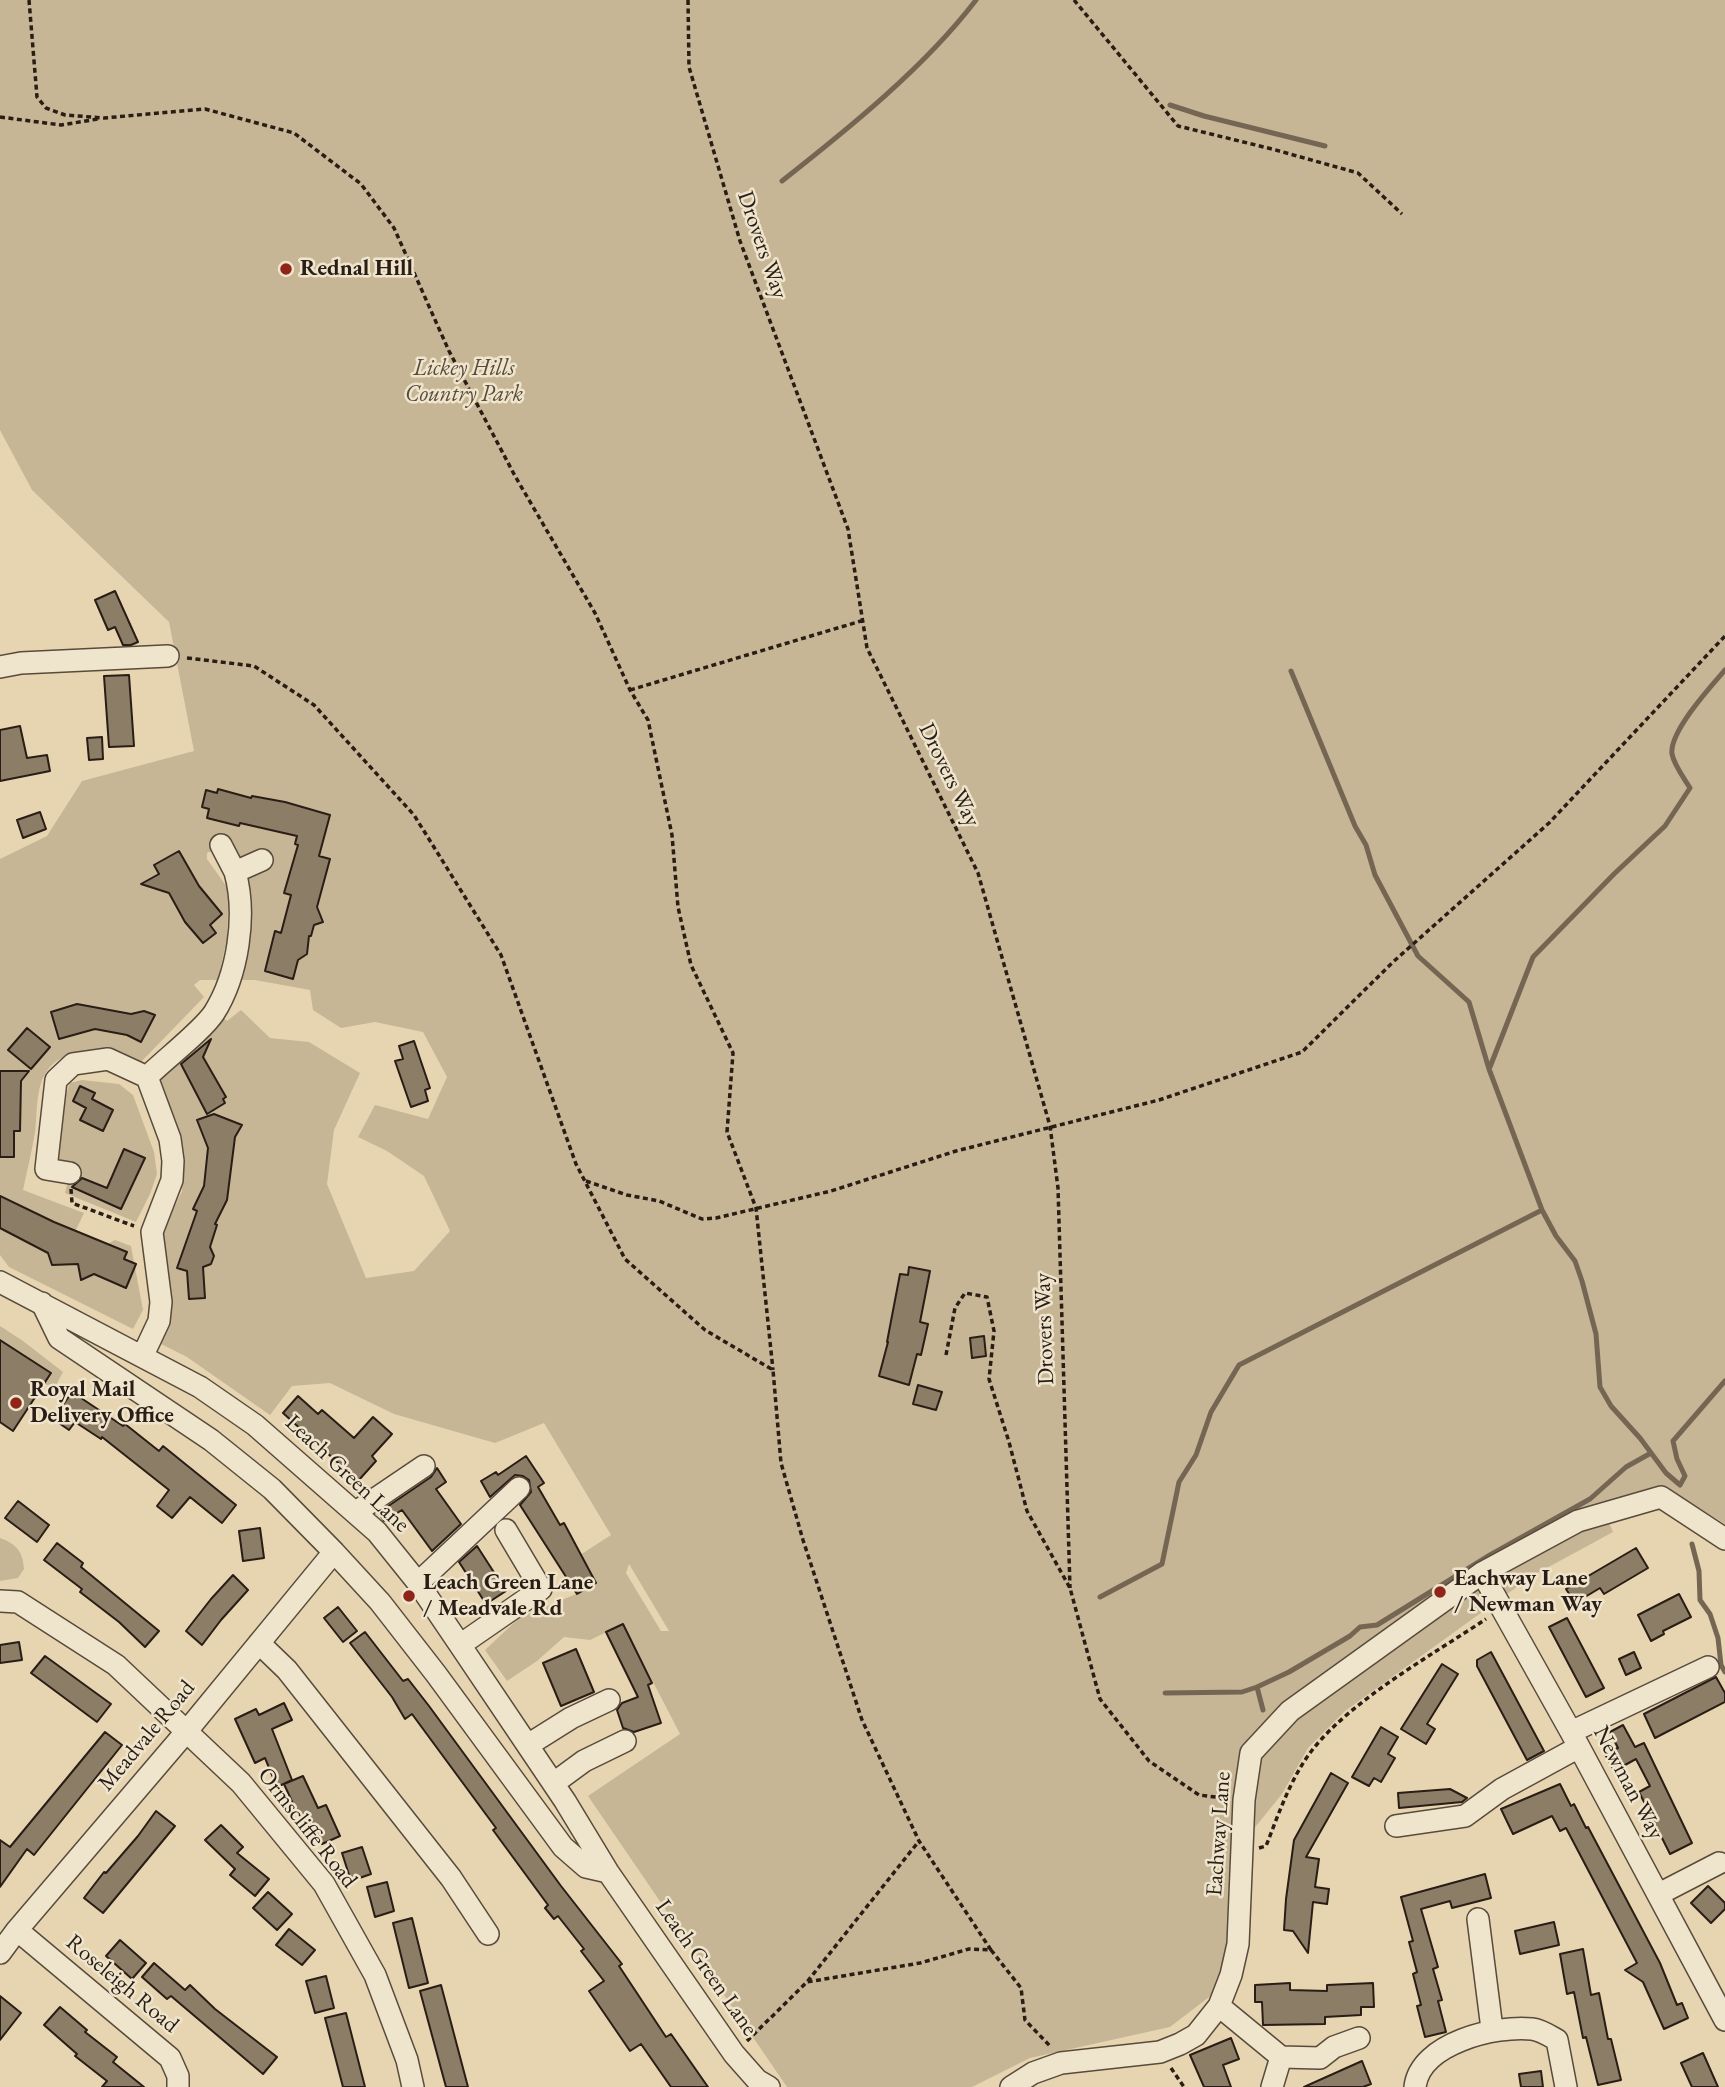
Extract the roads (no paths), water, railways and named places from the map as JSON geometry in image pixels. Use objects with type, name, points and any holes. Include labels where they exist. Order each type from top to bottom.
[{"type":"street","points":[[0,667],[21,663],[168,656]]},
{"type":"street","points":[[147,1077],[212,1015],[224,993],[238,938],[240,891],[235,872],[221,845]]},
{"type":"street","points":[[235,872],[262,860]]},
{"type":"street","points":[[70,1173],[46,1169],[56,1080],[73,1064],[108,1059],[147,1077],[170,1139],[173,1161],[172,1180],[152,1233],[161,1302],[159,1321],[143,1355]]},
{"type":"street","name":"Leach Green Lane","points":[[0,1282],[200,1387],[255,1425],[377,1532],[418,1583],[554,1783],[608,1872],[734,2054],[757,2080],[769,2087]]},
{"type":"street","points":[[42,1303],[59,1338],[211,1440],[272,1489],[380,1602],[563,1847],[586,1867],[608,1872]]},
{"type":"street","points":[[356,1512],[424,1466]]},
{"type":"street","points":[[418,1583],[519,1488]]},
{"type":"street","name":"Eachway Lane","points":[[1012,2087],[1033,2073],[1061,2063],[1160,2052],[1196,2035],[1219,2006],[1231,1975],[1238,1944],[1244,1800],[1251,1753],[1290,1711],[1482,1573],[1578,1521],[1661,1497],[1725,1539]]},
{"type":"street","points":[[460,1645],[541,1589],[506,1530]]},
{"type":"street","name":"Meadvale Road","points":[[0,1953],[334,1552]]},
{"type":"street","name":"Newman Way","points":[[1482,1573],[1575,1739],[1725,2020]]},
{"type":"street","name":"Ormscliffe Road","points":[[0,1601],[18,1602],[116,1665],[241,1783],[324,1884],[375,1975],[407,2060],[413,2087]]},
{"type":"street","points":[[259,1643],[287,1670],[442,1867],[488,1934]]},
{"type":"street","points":[[1396,1826],[1465,1816],[1575,1739],[1708,1667]]},
{"type":"street","points":[[528,1745],[571,1718],[609,1700]]},
{"type":"street","points":[[554,1783],[584,1762],[625,1741]]},
{"type":"street","points":[[1659,1894],[1723,1864]]},
{"type":"street","points":[[1478,1919],[1492,2029]]},
{"type":"street","name":"Roseleigh Road","points":[[17,1930],[170,2058],[178,2076],[178,2087]]},
{"type":"street","points":[[1219,2006],[1281,2057],[1320,2058],[1334,2047],[1359,2038]]},
{"type":"street","points":[[1415,2087],[1422,2070],[1449,2045],[1492,2029],[1535,2029],[1557,2040],[1566,2087]]},
{"type":"street","points":[[1272,2085],[1281,2057]]},
{"type":"waterway","points":[[782,181],[859,119],[910,73],[976,0]]},
{"type":"waterway","points":[[1170,105],[1325,146]]},
{"type":"waterway","points":[[1490,1067],[1533,957],[1665,826],[1690,788],[1675,763],[1673,745],[1692,710],[1725,670]]},
{"type":"waterway","points":[[1291,671],[1355,826],[1366,845],[1375,875],[1418,956],[1469,1002],[1489,1069],[1542,1210],[1556,1236],[1575,1261],[1582,1281],[1596,1334],[1600,1387],[1611,1406],[1640,1438],[1666,1473],[1680,1485],[1685,1476],[1673,1441],[1725,1381]]},
{"type":"waterway","points":[[1100,1597],[1162,1564],[1179,1482],[1196,1455],[1211,1412],[1239,1365],[1542,1210]]},
{"type":"waterway","points":[[1165,1693],[1242,1692],[1289,1672],[1350,1636],[1360,1627],[1377,1625],[1490,1555],[1590,1499],[1626,1467],[1651,1453]]},
{"type":"waterway","points":[[1692,1544],[1699,1571],[1700,1600],[1710,1614],[1718,1638],[1721,1665],[1725,1672]]},
{"type":"waterway","points":[[1257,1687],[1263,1710]]},
{"type":"place","name":"Rednal Hill","points":[[286,269]]},
{"type":"place","name":"Royal Mail Delivery Office","points":[[16,1403]]},
{"type":"place","name":"Eachway Lane / Newman Way","points":[[1440,1592]]},
{"type":"place","name":"Leach Green Lane / Meadvale Rd","points":[[409,1596]]},
{"type":"park label","name":"Lickey Hills Country Park","points":[[464,382]]}]
